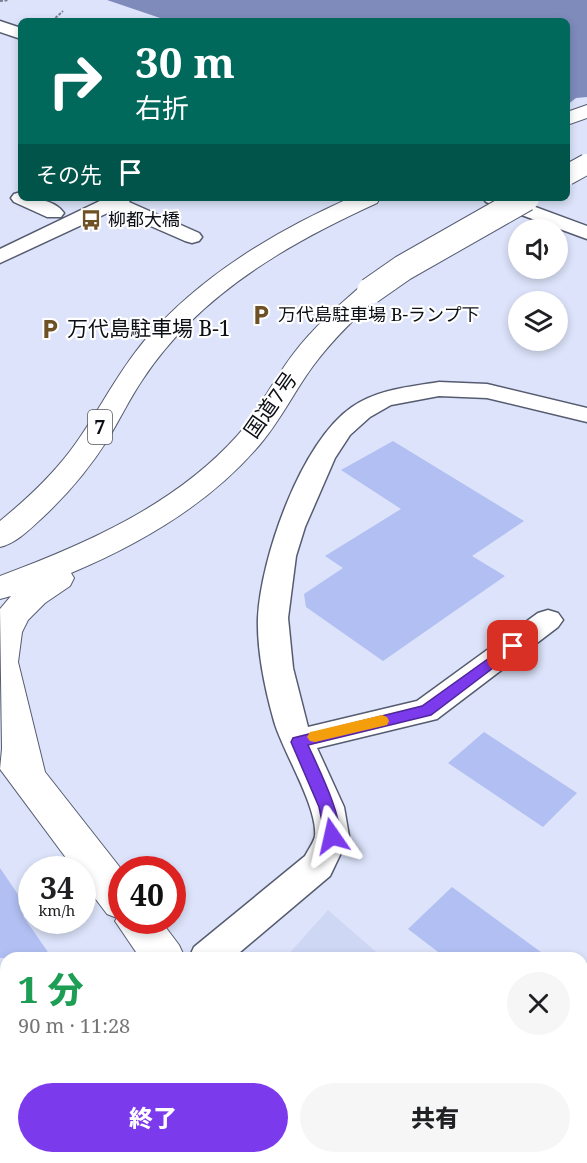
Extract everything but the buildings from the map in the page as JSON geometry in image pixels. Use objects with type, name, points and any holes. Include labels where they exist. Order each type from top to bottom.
[{"type":"highway","points":[[570,118],[587,111]]},
{"type":"highway","points":[[570,174],[587,166]]},
{"type":"highway","name":"7","points":[[0,537],[65,477],[87,449],[132,376],[156,344],[190,308],[228,276],[264,251],[363,201]]},
{"type":"highway","name":"国道7号","points":[[0,588],[98,548],[149,522],[190,495],[221,469],[247,441],[294,371],[325,332],[370,291],[403,268],[521,201]]},
{"type":"highway","points":[[0,521],[29,493],[65,477]]},
{"type":"highway","points":[[27,777],[0,662],[6,625],[28,598],[149,522]]},
{"type":"highway","points":[[0,740],[108,884]]},
{"type":"highway","points":[[146,934],[159,952]]},
{"type":"street","points":[[0,26],[18,32]]},
{"type":"street","points":[[570,162],[587,166]]},
{"type":"street","points":[[0,189],[18,197]]},
{"type":"street","points":[[28,201],[54,213]]},
{"type":"street","points":[[0,238],[78,201]]},
{"type":"street","points":[[0,257],[115,201]]},
{"type":"street","points":[[119,201],[192,237]]},
{"type":"street","points":[[501,201],[587,233]]},
{"type":"street","points":[[547,201],[587,215]]},
{"type":"street","points":[[214,952],[318,866],[328,849],[332,836],[327,807],[290,722],[278,668],[273,618],[275,594],[291,527],[322,458],[340,430],[361,412],[382,400],[402,394],[440,389],[487,391],[587,415]]},
{"type":"street","points":[[298,742],[426,711],[548,620]]},
{"type":"path","points":[[0,1],[9,0]]},
{"type":"path","points":[[55,18],[63,11]]},
{"type":"shaded area","points":[[328,910],[376,952],[290,952]]},
{"type":"water","points":[[107,0],[587,0],[587,163],[570,157],[570,18],[160,18]]},
{"type":"pier","points":[[587,97],[587,166],[570,160],[570,103],[576,98]]},
{"type":"slow traffic","points":[[315,737],[382,721]]},
{"type":"place","name":"柳都大橋","points":[[91,220]]},
{"type":"place","name":"万代島駐車場 B-ランプ下","points":[[261,315]]},
{"type":"place","name":"万代島駐車場 B-1","points":[[50,329]]},
{"type":"route","points":[[332,836],[327,807],[298,742],[327,733],[426,711],[513,646]]}]
